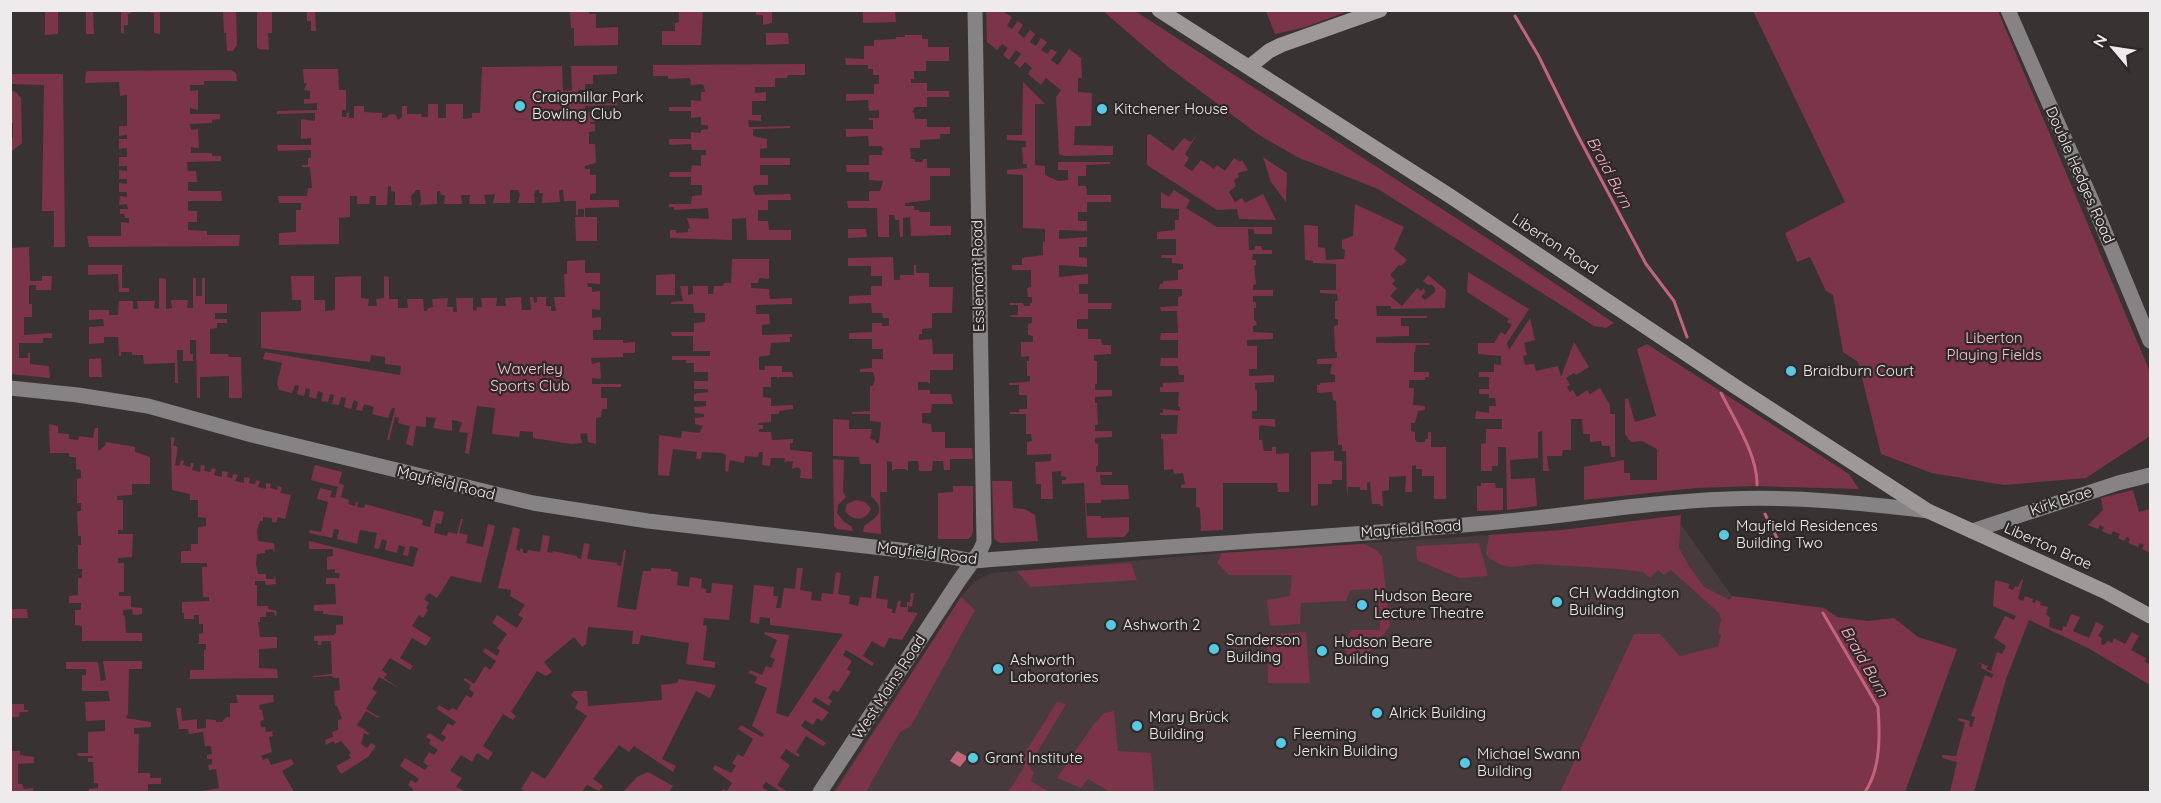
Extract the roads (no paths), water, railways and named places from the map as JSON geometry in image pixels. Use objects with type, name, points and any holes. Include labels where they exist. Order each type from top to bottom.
[{"type":"main road","name":"Liberton Road","points":[[1159,10],[1440,190],[1928,512]]},
{"type":"main road","points":[[1249,67],[1269,51],[1281,45],[1380,10]]},
{"type":"main road","name":"Liberton Brae","points":[[1928,512],[2106,592],[2151,616]]},
{"type":"street","name":"Esslemont Road","points":[[975,10],[984,542],[979,560]]},
{"type":"street","name":"Double Hedges Road","points":[[2008,10],[2151,341]]},
{"type":"street","name":"Mayfield Road","points":[[10,388],[78,395],[148,406],[252,435],[533,503],[648,521],[979,560],[1487,523],[1654,504],[1727,499],[1779,499],[1885,506],[1928,512]]},
{"type":"street","name":"Kirk Brae","points":[[1972,531],[2118,483],[2151,475]]},
{"type":"street","points":[[952,556],[958,567],[958,582]]},
{"type":"street","name":"West Mains Road","points":[[820,792],[958,582],[979,560]]},
{"type":"waterway","name":"Braid Burn","points":[[1515,16],[1538,55],[1646,264],[1674,301],[1687,337]]},
{"type":"waterway","name":"Braid Burn","points":[[1721,393],[1754,462],[1757,485]]},
{"type":"waterway","name":"Braid Burn","points":[[1765,514],[1783,550]]},
{"type":"waterway","name":"Braid Burn","points":[[1823,613],[1878,707],[1877,762],[1865,792]]},
{"type":"place","name":"Craigmillar Park Bowling Club","points":[[520,106]]},
{"type":"place","name":"Kitchener House","points":[[1102,109]]},
{"type":"place","name":"Braidburn Court","points":[[1791,371]]},
{"type":"place","name":"Mayfield Residences Building Two","points":[[1724,535]]},
{"type":"place","name":"CH Waddington Building","points":[[1557,602]]},
{"type":"place","name":"Hudson Beare Lecture Theatre","points":[[1362,605]]},
{"type":"place","name":"Ashworth 2","points":[[1111,625]]},
{"type":"place","name":"Sanderson Building","points":[[1214,649]]},
{"type":"place","name":"Hudson Beare Building","points":[[1322,651]]},
{"type":"place","name":"Ashworth Laboratories","points":[[998,669]]},
{"type":"place","name":"Alrick Building","points":[[1377,713]]},
{"type":"place","name":"Mary Brück Building","points":[[1137,726]]},
{"type":"place","name":"Fleeming Jenkin Building","points":[[1281,743]]},
{"type":"place","name":"Grant Institute","points":[[973,758]]},
{"type":"place","name":"Michael Swann Building","points":[[1465,763]]},
{"type":"park label","name":"Liberton Playing Fields","points":[[1994,346]]},
{"type":"park label","name":"Waverley Sports Club","points":[[530,378]]}]
